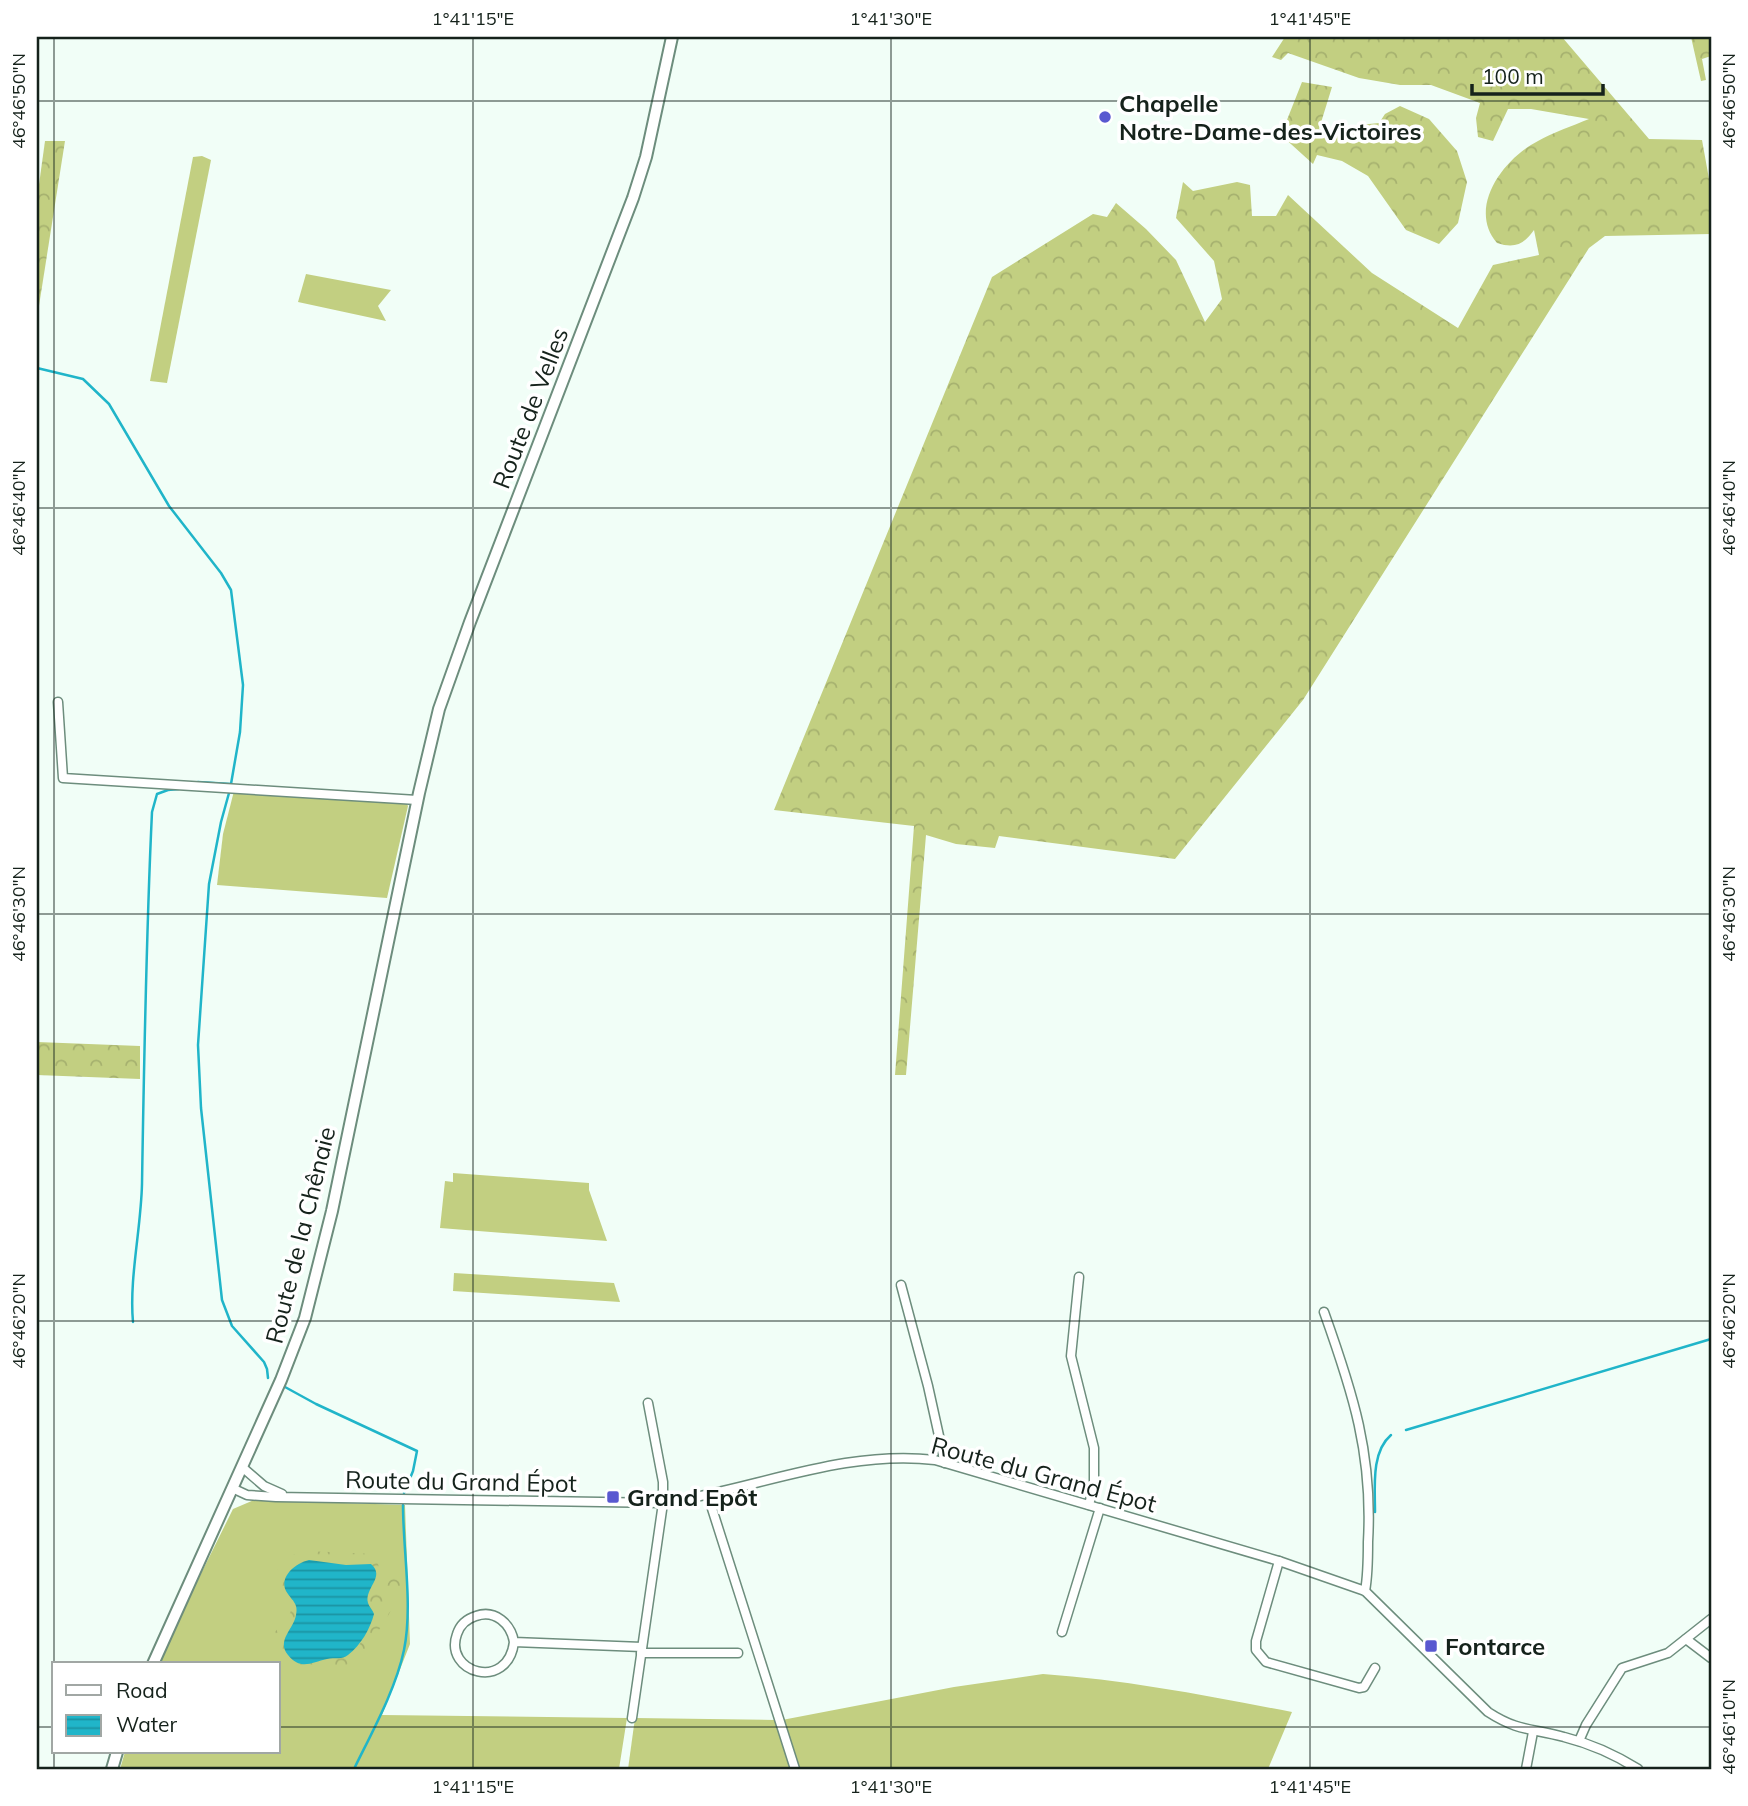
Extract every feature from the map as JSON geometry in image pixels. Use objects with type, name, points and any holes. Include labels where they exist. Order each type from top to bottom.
[{"type":"main road","name":"Route de Velles","points":[[418,797],[439,709],[456,657],[637,186],[673,37]]},
{"type":"main road","name":"Route de la Chênaie","points":[[154,1662],[289,1362],[316,1279],[418,797]]},
{"type":"street","points":[[58,702],[63,778],[418,797]]},
{"type":"street","points":[[1079,1277],[1071,1356],[1094,1448],[1094,1484],[1089,1505]]},
{"type":"street","points":[[901,1285],[945,1463]]},
{"type":"street","points":[[1325,1312],[1356,1404],[1365,1448],[1370,1514],[1365,1591]]},
{"type":"street","points":[[632,1718],[663,1503],[663,1482],[649,1403]]},
{"type":"street","name":"Route du Grand Épot","points":[[232,1488],[247,1495],[663,1503],[708,1496],[789,1475],[850,1463],[909,1458],[945,1463],[1279,1561],[1365,1591],[1488,1712],[1511,1725],[1533,1732],[1546,1732],[1602,1748],[1638,1769]]},
{"type":"street","name":"Route du Grand Épot","points":[[242,1467],[264,1486],[288,1496]]},
{"type":"street","points":[[708,1496],[795,1769]]},
{"type":"street","points":[[1062,1632],[1100,1508]]},
{"type":"street","points":[[1279,1561],[1256,1641],[1256,1650],[1266,1662],[1359,1688],[1364,1687],[1375,1668]]},
{"type":"street","points":[[480,1614],[501,1619],[510,1628],[514,1642],[513,1651],[505,1664],[489,1672],[475,1671],[467,1667],[455,1647],[460,1626],[480,1614]]},
{"type":"street","points":[[1579,1741],[1622,1668],[1668,1653],[1711,1619]]},
{"type":"street","points":[[1686,1639],[1711,1658]]},
{"type":"street","points":[[514,1642],[738,1653]]},
{"type":"street","points":[[1526,1769],[1533,1732]]},
{"type":"green space","points":[[1285,37],[1562,37],[1649,139],[1702,140],[1711,190],[1711,234],[1605,236],[1589,248],[1303,700],[1175,859],[999,836],[995,848],[956,844],[926,835],[906,1075],[895,1075],[914,826],[774,810],[992,277],[1093,214],[1107,217],[1116,203],[1176,260],[1205,322],[1222,299],[1214,261],[1176,218],[1183,182],[1193,191],[1237,182],[1250,185],[1252,216],[1276,216],[1288,195],[1372,273],[1458,328],[1493,265],[1539,255],[1534,230],[1527,239],[1518,244],[1497,243],[1489,229],[1486,215],[1493,186],[1502,172],[1525,149],[1589,119],[1531,109],[1508,109],[1493,141],[1478,137],[1476,118],[1480,103],[1431,85],[1400,85],[1359,78],[1288,53],[1281,60],[1272,57]]},
{"type":"green space","points":[[1691,37],[1711,37],[1711,56],[1702,59],[1706,80],[1701,81]]},
{"type":"green space","points":[[1302,82],[1332,87],[1319,129],[1379,123],[1385,114],[1400,106],[1429,119],[1457,151],[1467,182],[1458,223],[1439,244],[1406,230],[1368,176],[1342,161],[1317,155],[1313,164],[1281,135]]},
{"type":"green space","points":[[45,141],[65,141],[38,312],[37,199]]},
{"type":"green space","points":[[202,156],[211,160],[167,383],[150,381],[193,157]]},
{"type":"green space","points":[[306,274],[391,290],[378,306],[386,321],[298,302]]},
{"type":"green space","points":[[234,791],[406,802],[408,806],[387,898],[217,885],[223,834]]},
{"type":"green space","points":[[37,1042],[140,1046],[140,1079],[37,1075]]},
{"type":"green space","points":[[453,1173],[589,1183],[607,1241],[440,1228],[445,1181],[453,1182]]},
{"type":"green space","points":[[454,1273],[614,1283],[620,1302],[453,1291]]},
{"type":"green space","points":[[254,1500],[405,1505],[410,1644],[382,1715],[627,1718],[619,1769],[120,1769],[124,1754],[280,1754],[280,1662],[160,1662],[233,1509]]},
{"type":"green space","points":[[396,1551],[400,1589],[392,1610],[357,1658],[336,1669],[288,1671],[282,1657],[270,1643],[291,1610],[282,1602],[274,1578],[279,1567],[289,1557],[299,1553],[376,1554],[383,1588],[392,1576]],"holes":[[[309,1560],[368,1566],[375,1568],[376,1573],[368,1604],[373,1609],[372,1616],[357,1648],[346,1656],[313,1664],[294,1623],[296,1607],[288,1575],[294,1566]]]},
{"type":"green space","points":[[1043,1674],[1137,1684],[1292,1712],[1268,1769],[797,1769],[782,1720],[954,1687]]},
{"type":"green space","points":[[635,1718],[775,1720],[790,1769],[628,1769]]},
{"type":"water","points":[[309,1560],[346,1565],[371,1564],[376,1578],[368,1598],[374,1614],[364,1636],[348,1655],[302,1664],[293,1660],[285,1650],[285,1639],[297,1611],[284,1585],[290,1571]]},
{"type":"waterway","points":[[37,368],[83,379],[109,404],[169,506],[231,590],[243,685],[240,732],[231,784],[198,782]]},
{"type":"waterway","points":[[133,1322],[133,1289],[142,1184],[152,812],[157,794],[179,789]]},
{"type":"waterway","points":[[229,793],[209,884],[198,1045],[201,1108],[222,1300],[232,1326],[264,1362],[268,1378]]},
{"type":"waterway","points":[[1406,1430],[1711,1339]]},
{"type":"waterway","points":[[285,1387],[417,1451],[404,1493]]},
{"type":"waterway","points":[[1375,1512],[1377,1460],[1391,1435]]},
{"type":"waterway","points":[[354,1769],[389,1696],[404,1650],[408,1597],[403,1505]]},
{"type":"place","name":"Chapelle Notre-Dame-des-Victoires","points":[[1105,117]]},
{"type":"place","name":"Grand Epôt","points":[[613,1497]]},
{"type":"place","name":"Fontarce","points":[[1431,1646]]}]
